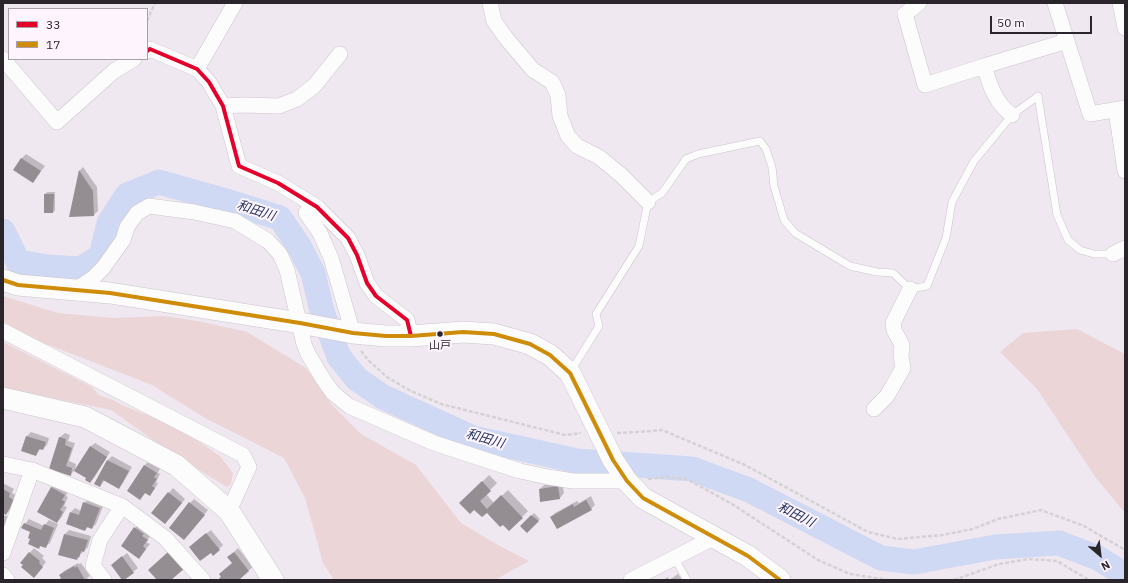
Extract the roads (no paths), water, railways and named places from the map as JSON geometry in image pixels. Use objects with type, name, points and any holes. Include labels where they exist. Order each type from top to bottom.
[{"type":"main road","points":[[3,280],[18,285],[110,293],[302,323],[350,333],[386,336],[411,336],[463,332],[494,334],[530,344],[550,355],[570,372],[613,460],[627,481],[643,498],[715,536],[748,556],[780,580]]},
{"type":"main road","points":[[3,398],[85,417],[176,465],[229,511],[273,580]]},
{"type":"street","points":[[197,69],[235,3]]},
{"type":"street","points":[[490,3],[494,21],[506,38],[533,70],[552,82],[558,95],[560,116],[568,136],[577,146],[599,157],[621,175],[648,202]]},
{"type":"street","points":[[919,3],[905,14],[925,85],[1067,41]]},
{"type":"street","points":[[1055,3],[1090,114],[1120,109],[1125,171]]},
{"type":"street","points":[[1120,3],[1125,28]]},
{"type":"street","points":[[148,50],[150,49],[197,69],[209,82],[223,106],[239,166],[278,183],[317,207],[348,238],[358,255],[367,283],[376,296],[407,320],[411,336]]},
{"type":"street","points":[[223,106],[279,106],[297,99],[314,86],[340,54]]},
{"type":"street","points":[[3,59],[57,122],[114,71],[132,60]]},
{"type":"street","points":[[984,66],[993,94],[1012,115]]},
{"type":"street","points":[[76,290],[93,278],[103,268],[123,240],[128,227],[137,213],[149,206],[194,212],[235,221],[268,241],[280,254],[287,270],[302,323],[304,344],[308,354],[333,393],[350,406],[434,443],[520,471],[573,481],[627,481]]},
{"type":"street","points":[[306,213],[320,233],[331,258],[350,333]]},
{"type":"street","points":[[874,409],[887,396],[903,368],[901,356],[902,345],[892,323],[910,289]]},
{"type":"street","points":[[3,331],[243,455],[249,467],[229,511]]},
{"type":"street","points":[[3,464],[32,470],[122,506],[165,538],[203,580]]},
{"type":"street","points":[[3,553],[32,470]]},
{"type":"street","points":[[104,580],[93,566],[100,540],[122,506]]},
{"type":"street","points":[[630,580],[715,536]]},
{"type":"street","points":[[3,575],[7,580]]},
{"type":"lane","points":[[570,372],[599,326],[596,314],[639,246],[648,202],[662,193],[686,159],[698,154],[760,141],[766,148],[772,167],[774,186],[784,220],[795,233],[850,266],[877,272],[894,272],[910,289],[927,286],[946,238],[952,202],[974,161],[1012,115],[1038,96],[1057,215],[1068,240],[1080,250],[1094,254],[1119,251]]},
{"type":"lane","points":[[674,557],[686,580]]},
{"type":"waterway","name":"和田川","points":[[3,231],[18,262],[48,267],[81,269],[101,256],[109,223],[127,195],[159,182],[226,201],[280,218],[299,246],[313,273],[322,311],[339,357],[357,379],[383,397],[473,438],[577,461],[692,469],[749,490],[881,558],[914,562],[995,547],[1059,543],[1098,558],[1125,575]]},
{"type":"place","name":"山戸","points":[[440,334]]}]
